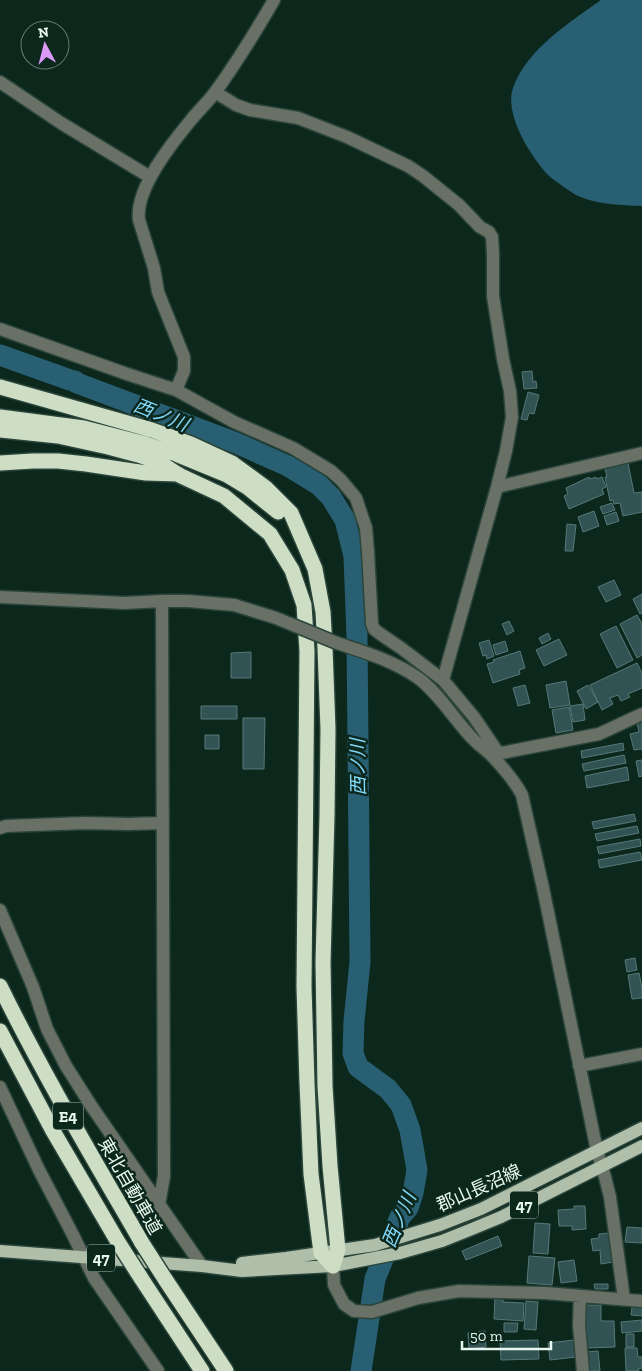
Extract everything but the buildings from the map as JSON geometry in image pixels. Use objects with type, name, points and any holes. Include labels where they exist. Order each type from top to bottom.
[{"type":"highway","points":[[0,387],[152,430],[191,444],[232,463],[266,488],[291,513],[315,569],[323,612],[328,729],[323,962],[325,1086],[338,1250],[333,1266],[321,1253],[312,1174],[304,987],[307,651],[304,606],[292,570],[270,534],[224,496],[159,462],[108,447],[58,436],[0,430]]},
{"type":"highway","points":[[0,417],[84,428],[176,454],[227,475],[247,487],[300,532]]},
{"type":"highway","points":[[0,463],[58,461],[146,473],[179,474]]},
{"type":"highway","name":"東北自動車道","points":[[0,986],[73,1125],[142,1243],[226,1371]]},
{"type":"highway","name":"E4","points":[[0,1031],[53,1130],[118,1242],[202,1371]]},
{"type":"main road","name":"郡山長沼線","points":[[202,1266],[321,1253],[375,1245],[404,1237],[480,1209],[642,1128]]},
{"type":"main road","name":"郡山長沼線","points":[[0,1251],[83,1256],[242,1271],[333,1266],[400,1253],[442,1241],[501,1217],[642,1146]]},
{"type":"street","points":[[176,390],[184,371],[184,357],[158,292],[154,268],[139,220],[140,204],[150,176],[190,121],[215,92],[274,0]]},
{"type":"street","points":[[0,82],[61,123],[150,176]]},
{"type":"street","points":[[215,92],[236,105],[250,110],[298,118],[347,137],[408,166],[424,176],[459,205],[480,227],[489,232],[492,237],[493,296],[510,391],[512,417],[508,443],[497,487],[443,680]]},
{"type":"street","points":[[0,329],[176,390],[234,422],[301,452],[321,464],[341,480],[356,498],[366,528],[372,624],[374,629],[443,680],[474,717],[495,755],[516,784],[524,804],[597,1151],[610,1197],[624,1299]]},
{"type":"street","points":[[497,487],[642,452]]},
{"type":"street","points":[[0,597],[125,603],[188,601],[234,605],[276,618],[396,665],[418,678],[470,736],[484,750],[495,755],[599,734],[642,714]]},
{"type":"street","points":[[159,1205],[164,1176],[162,601]]},
{"type":"street","points":[[0,828],[6,826],[86,822],[163,823]]},
{"type":"street","points":[[0,910],[33,987],[47,1029],[66,1066],[202,1266]]},
{"type":"street","points":[[579,1066],[642,1054]]},
{"type":"street","points":[[0,1088],[94,1278],[158,1371]]},
{"type":"street","points":[[333,1266],[334,1285],[344,1304],[354,1311],[372,1312],[418,1298],[459,1291],[580,1296],[642,1301]]},
{"type":"street","points":[[580,1296],[579,1325],[582,1371]]},
{"type":"water","points":[[601,0],[642,0],[642,206],[594,201],[578,196],[557,182],[547,174],[526,145],[515,122],[512,110],[511,98],[513,88],[519,74],[528,61],[550,38]]},
{"type":"waterway","name":"西ノ川","points":[[0,355],[75,381],[234,442],[288,466],[319,485],[331,497],[345,520],[354,556],[357,637],[360,962],[353,1053],[358,1067],[388,1089],[401,1105],[410,1130],[417,1170],[408,1208],[400,1217],[375,1279],[361,1371]]}]
